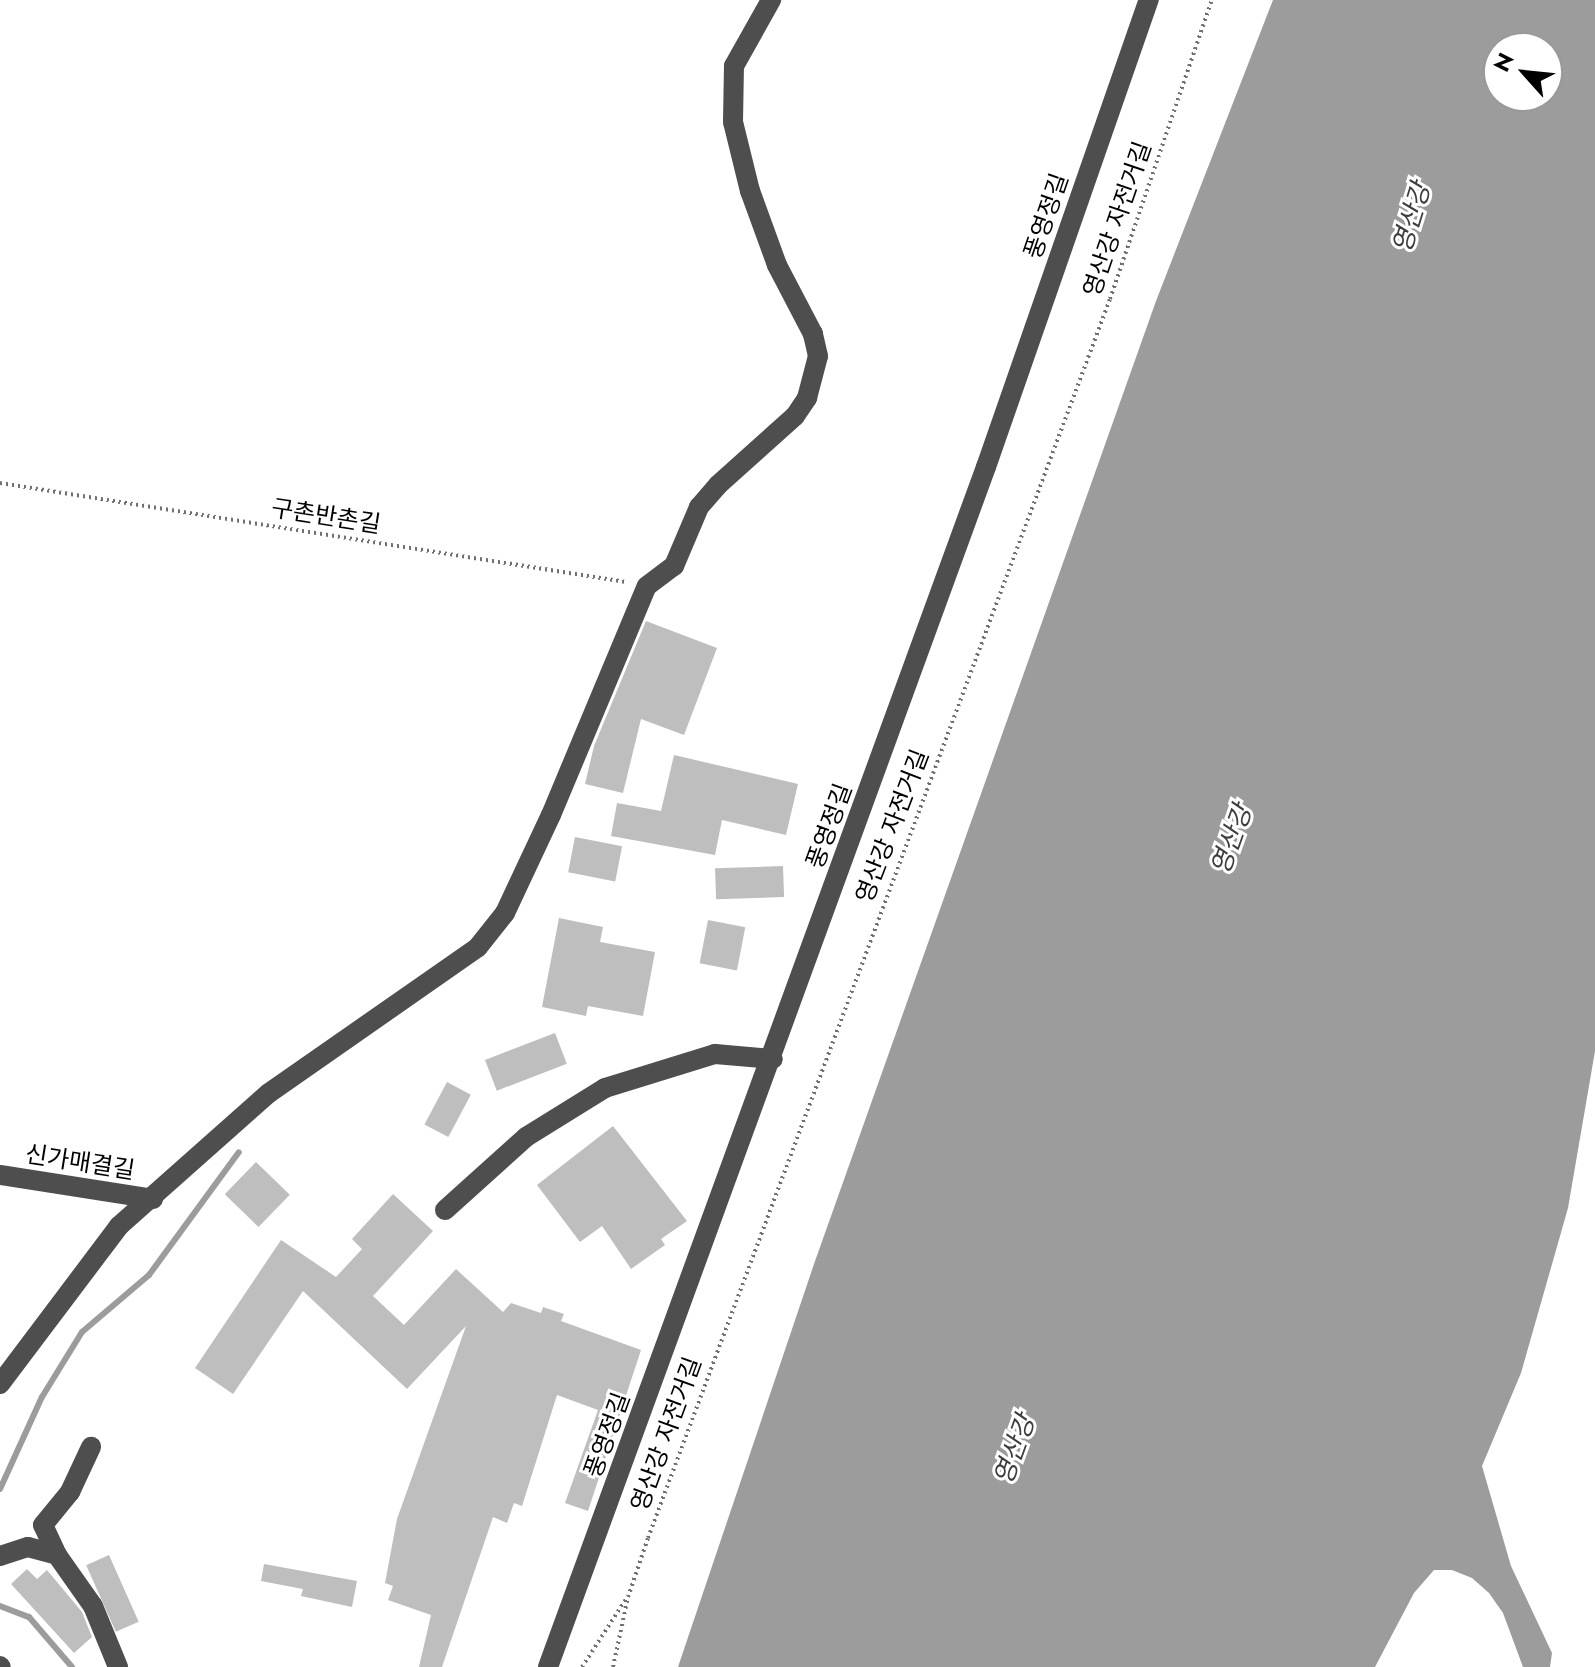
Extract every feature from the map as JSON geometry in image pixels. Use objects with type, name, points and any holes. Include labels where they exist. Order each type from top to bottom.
[{"type":"street","points":[[0,1384],[119,1226],[269,1093],[412,996],[487,936],[505,913],[551,815],[647,586],[674,566],[699,507],[718,485],[795,416],[807,398],[818,356],[750,191],[733,122],[734,66],[771,0]]},
{"type":"street","name":"풍영정길","points":[[548,1667],[773,1059],[1149,0]]},
{"type":"street","points":[[445,1210],[526,1137],[605,1088],[715,1054],[773,1059]]},
{"type":"street","name":"신가매결길","points":[[0,1175],[153,1199]]},
{"type":"street","points":[[91,1447],[70,1492],[43,1525],[57,1555],[93,1606],[118,1667]]},
{"type":"street","points":[[0,1556],[28,1547],[57,1555]]},
{"type":"path","name":"영산강 자전거길","points":[[613,1667],[628,1597],[1110,299],[1212,0]]},
{"type":"path","name":"구촌반촌길","points":[[0,483],[647,586]]},
{"type":"path","points":[[582,1667],[628,1597]]},
{"type":"water","name":"영산강","points":[[1273,0],[1595,0],[1595,1051],[1568,1208],[1521,1373],[1482,1466],[1511,1566],[1552,1653],[1550,1667],[1523,1667],[1503,1613],[1489,1593],[1472,1578],[1452,1570],[1434,1570],[1414,1593],[1375,1667],[678,1667],[814,1264],[1156,301]]},
{"type":"building","points":[[646,621],[717,648],[684,735],[641,719],[623,793],[585,784],[594,746]]},
{"type":"building","points":[[674,755],[798,784],[786,835],[722,820],[715,855],[611,836],[617,803],[661,811]]},
{"type":"building","points":[[575,837],[622,846],[615,881],[568,872]]},
{"type":"building","points":[[783,866],[784,897],[716,899],[715,868]]},
{"type":"building","points":[[559,918],[603,927],[600,942],[655,952],[643,1016],[588,1006],[586,1016],[542,1007]]},
{"type":"building","points":[[708,920],[745,927],[737,970],[700,963]]},
{"type":"building","points":[[555,1033],[567,1064],[497,1091],[485,1060]]},
{"type":"building","points":[[447,1082],[471,1095],[448,1137],[424,1124]]},
{"type":"building","points":[[613,1126],[687,1221],[661,1239],[665,1245],[631,1269],[602,1226],[580,1242],[537,1185]]},
{"type":"building","points":[[256,1162],[290,1195],[259,1227],[225,1194]]},
{"type":"building","points":[[393,1194],[433,1231],[373,1296],[404,1325],[456,1269],[503,1312],[511,1303],[541,1313],[543,1307],[564,1314],[561,1321],[641,1350],[588,1511],[565,1503],[598,1410],[557,1395],[522,1506],[514,1503],[507,1523],[493,1517],[442,1667],[419,1667],[431,1615],[388,1600],[393,1586],[385,1583],[397,1519],[466,1326],[407,1389],[303,1291],[233,1394],[195,1368],[281,1240],[336,1277],[362,1249],[352,1239]]},
{"type":"building","points":[[109,1555],[139,1622],[116,1632],[86,1565]]},
{"type":"building","points":[[264,1564],[357,1581],[352,1607],[301,1596],[303,1589],[261,1581]]},
{"type":"building","points":[[27,1569],[37,1579],[47,1570],[82,1612],[92,1637],[74,1653],[11,1584]]},
{"type":"waterway","points":[[0,1489],[42,1397],[82,1332],[149,1275],[239,1152]]},
{"type":"waterway","points":[[0,1606],[29,1617],[72,1667]]}]
